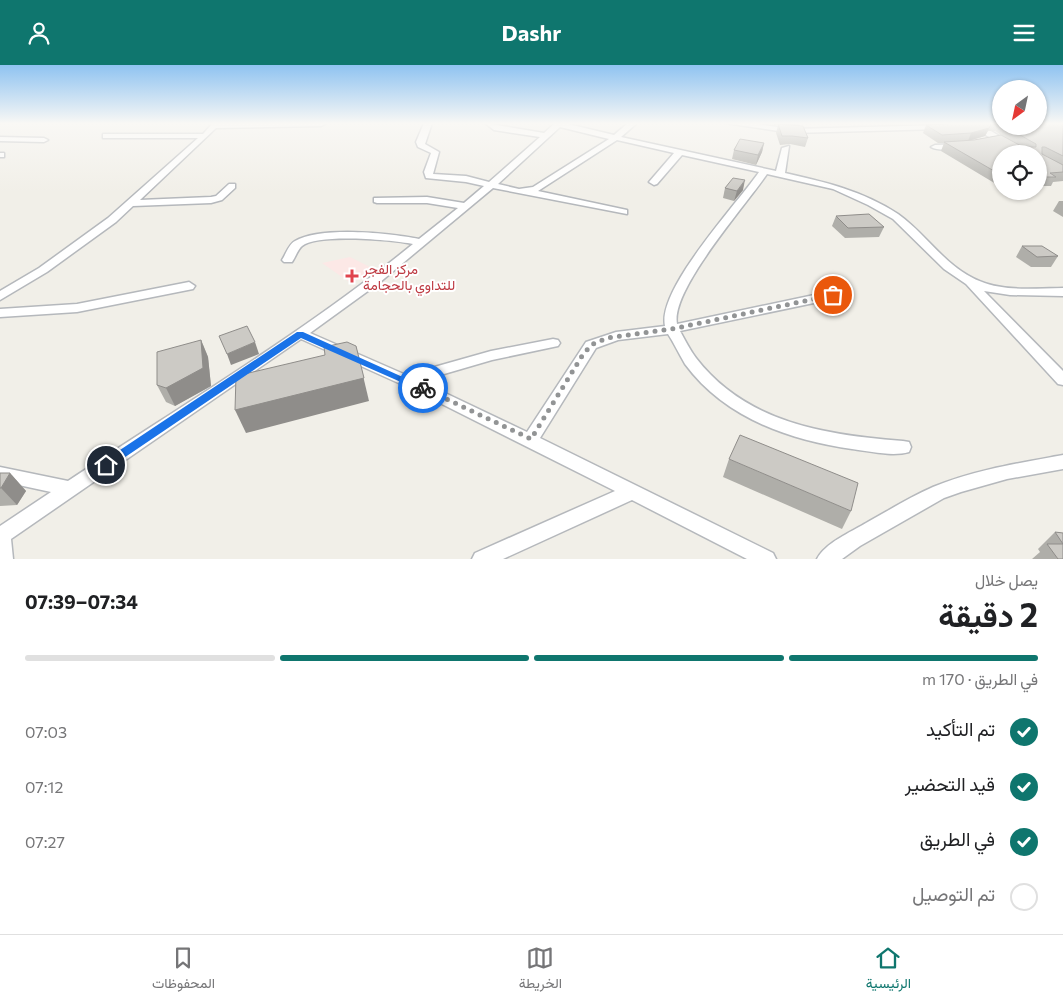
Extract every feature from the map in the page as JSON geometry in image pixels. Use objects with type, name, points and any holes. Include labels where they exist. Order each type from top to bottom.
[{"type":"street","points":[[0,296],[83,242],[194,146]]},
{"type":"street","points":[[423,146],[435,152],[428,175],[458,178],[509,191],[528,192],[624,212]]},
{"type":"street","points":[[3,559],[0,536],[300,334],[379,278],[490,186],[535,146]]},
{"type":"street","points":[[528,192],[602,146]]},
{"type":"street","points":[[655,146],[836,187],[878,207],[913,231],[967,281],[1063,380]]},
{"type":"street","points":[[935,147],[952,146]]},
{"type":"street","points":[[780,174],[786,148]]},
{"type":"street","points":[[654,182],[680,152]]},
{"type":"street","points":[[764,172],[751,192],[714,237],[690,273],[670,316],[672,329],[702,376],[723,396],[758,417],[800,433],[829,440],[903,447]]},
{"type":"street","points":[[130,203],[211,200],[218,198],[232,187]]},
{"type":"street","points":[[377,200],[427,200],[466,206]]},
{"type":"street","points":[[288,260],[297,244],[310,239],[370,235],[393,237],[422,243]]},
{"type":"street","points":[[967,281],[984,288],[1003,291],[1063,292]]},
{"type":"street","points":[[0,313],[77,308],[189,286]]},
{"type":"street","points":[[531,439],[591,345],[616,336],[672,329],[833,295]]},
{"type":"street","points":[[300,334],[406,380],[531,439],[631,492],[766,559]]},
{"type":"street","points":[[406,380],[553,343]]},
{"type":"street","points":[[827,559],[853,540],[938,493],[959,485],[1007,472],[1063,462]]},
{"type":"street","points":[[0,474],[71,489]]},
{"type":"street","points":[[482,559],[631,492]]},
{"type":"shaded area","name":"مركز الفجر للتداوي بالحجامة","points":[[350,257],[374,269],[352,284],[322,263]]},
{"type":"building","points":[[736,146],[762,146],[758,155],[734,150]]},
{"type":"building","points":[[951,146],[992,146],[992,170]]},
{"type":"building","points":[[1047,146],[1063,146],[1063,156],[1047,148]]},
{"type":"building","points":[[1047,157],[1063,165],[1063,172],[1050,173],[1056,177],[1047,177]]},
{"type":"building","points":[[733,178],[745,180],[737,191],[725,188]]},
{"type":"building","points":[[869,214],[884,227],[848,228],[836,216]]},
{"type":"building","points":[[1022,246],[1042,246],[1058,256],[1037,257]]},
{"type":"building","points":[[247,326],[255,342],[227,354],[219,336]]},
{"type":"building","points":[[201,340],[203,368],[166,388],[157,385],[157,352]]},
{"type":"building","points":[[347,342],[356,346],[364,378],[235,410],[236,376],[325,355],[324,347]]},
{"type":"building","points":[[740,435],[858,483],[851,511],[729,459]]},
{"type":"building","points":[[0,473],[10,473],[1,488],[0,488]]},
{"type":"building","points":[[1055,532],[1063,533],[1063,544]]},
{"type":"building","points":[[1047,544],[1063,544],[1063,559],[1058,559]]},
{"type":"way so far","points":[[423,388],[531,439],[561,394],[582,356],[597,341],[625,334],[657,329],[672,329],[726,316],[833,295]]},
{"type":"place","name":"مركز الفجر للتداوي بالحجامة","points":[[352,276]]},
{"type":"route","points":[[106,465],[300,334],[386,370],[423,388]]}]
